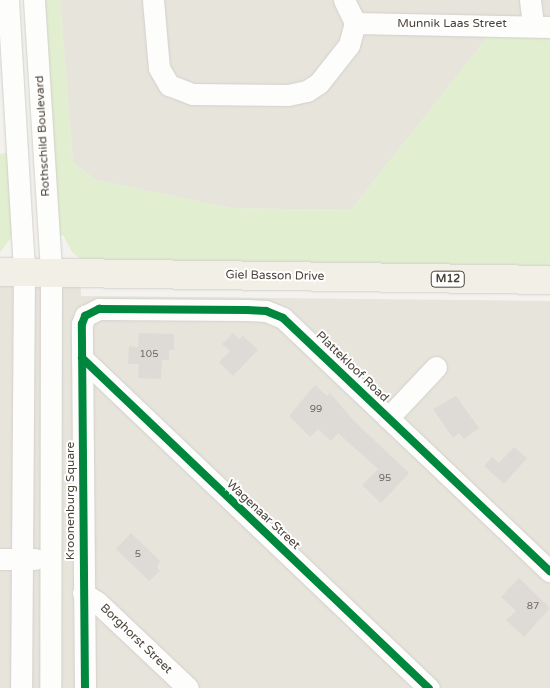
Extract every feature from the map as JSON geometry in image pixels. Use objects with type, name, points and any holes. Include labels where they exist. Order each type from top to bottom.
[{"type":"main road","name":"Giel Basson Drive","points":[[12,272],[550,280]]},
{"type":"street","name":"Rothschild Boulevard","points":[[8,0],[12,272]]},
{"type":"street","name":"Rothschild Boulevard","points":[[34,0],[51,272]]},
{"type":"street","points":[[153,0],[159,68],[169,85],[192,94],[288,95],[307,91],[319,82],[348,46],[355,23],[344,0]]},
{"type":"street","points":[[530,0],[541,25]]},
{"type":"street","name":"Munnik Laas Street","points":[[355,23],[541,25]]},
{"type":"street","points":[[12,272],[10,559],[20,688]]},
{"type":"street","name":"Kroonenburg Square","points":[[50,688],[52,559],[51,272]]},
{"type":"street","name":"Plattekloof Road","points":[[85,316],[99,309],[247,310],[274,314],[283,318],[550,572]]},
{"type":"street","name":"Kroonenburg Square","points":[[85,316],[82,358],[82,560],[85,688]]},
{"type":"street","name":"Wagenaar Street","points":[[82,358],[429,688]]},
{"type":"street","points":[[388,418],[436,367]]},
{"type":"street","points":[[10,559],[82,560]]},
{"type":"street","name":"Borghorst Street","points":[[83,593],[97,602],[188,688]]},
{"type":"shaded area","points":[[60,0],[550,0],[550,34],[485,32],[486,39],[351,210],[230,208],[96,180],[73,163]]},
{"type":"shaded area","points":[[0,273],[80,273],[81,296],[550,301],[550,688],[0,688]]},
{"type":"green space","points":[[43,0],[60,0],[73,163],[96,180],[230,208],[351,210],[486,39],[485,32],[550,34],[550,267],[82,260],[72,252],[63,235],[60,235]]},
{"type":"green space","points":[[13,151],[12,237],[0,252],[0,154]]},
{"type":"building","points":[[139,333],[174,334],[174,350],[169,350],[169,360],[162,360],[161,379],[138,378],[139,364],[128,364],[129,346],[138,347]]},
{"type":"building","points":[[233,333],[239,339],[243,336],[258,350],[233,376],[219,362],[230,351],[222,344]]},
{"type":"building","points":[[315,385],[327,396],[330,393],[354,421],[409,473],[381,503],[362,485],[378,469],[338,433],[331,441],[318,429],[310,437],[289,416]]},
{"type":"building","points":[[456,396],[479,428],[464,439],[459,433],[453,438],[433,409]]},
{"type":"building","points":[[514,447],[527,458],[504,484],[484,466],[492,457],[499,463]]},
{"type":"building","points":[[131,533],[160,561],[157,567],[160,571],[149,581],[116,549]]},
{"type":"building","points":[[519,578],[550,608],[524,637],[506,620],[516,611],[501,597]]},
{"type":"cycle path","points":[[85,688],[82,324],[85,316],[99,309],[247,310],[266,311],[283,318],[550,571]]},
{"type":"cycle path","points":[[82,358],[429,688]]}]
